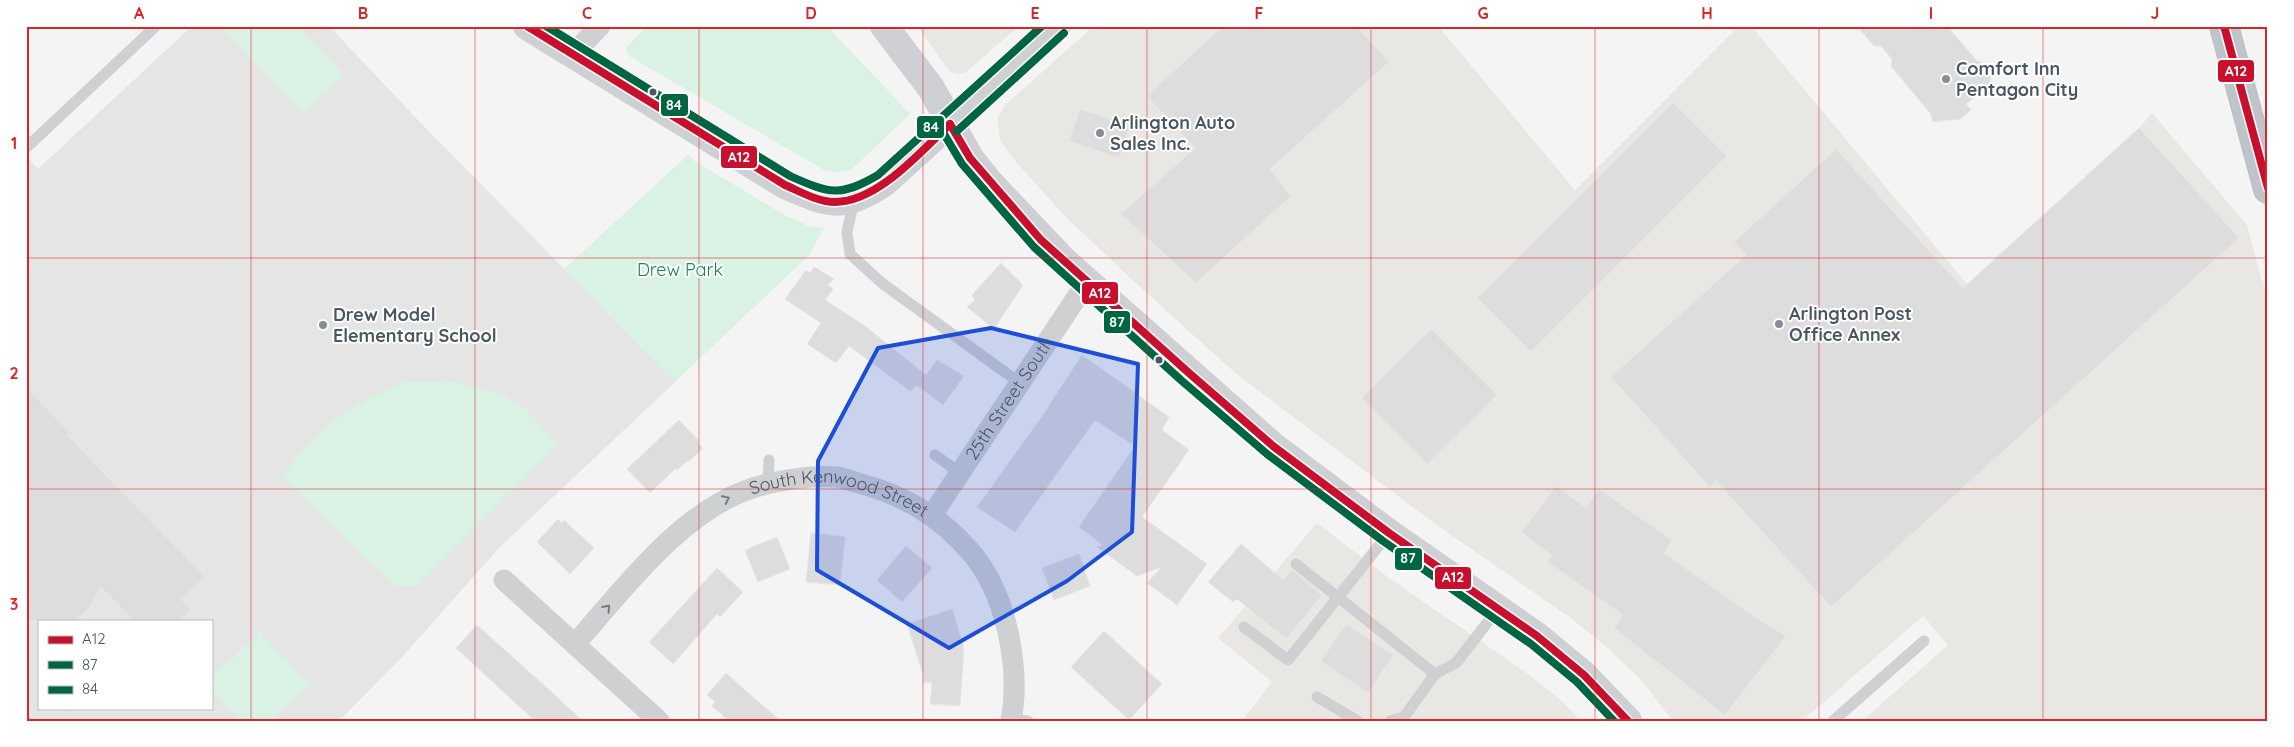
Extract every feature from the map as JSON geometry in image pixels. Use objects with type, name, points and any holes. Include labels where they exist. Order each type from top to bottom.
[{"type":"highway","points":[[2224,26],[2268,189]]},
{"type":"main road","points":[[528,26],[785,185],[821,201],[837,202],[854,200],[884,182],[1057,26]]},
{"type":"main road","points":[[884,26],[931,88],[970,158],[988,182],[1042,240],[1273,446],[1389,533],[1537,636],[1584,675],[1628,721]]},
{"type":"street","points":[[574,53],[600,26]]},
{"type":"street","name":"25th Street South","points":[[932,515],[1087,282]]},
{"type":"street","name":"South Kenwood Street","points":[[575,644],[664,545],[706,509],[747,489],[792,479],[836,477],[888,492],[932,515],[970,551],[993,588],[1007,627],[1014,667],[1017,720]]},
{"type":"street","points":[[504,580],[575,644],[648,717]]},
{"type":"lane","points":[[26,148],[156,26]]},
{"type":"lane","points":[[854,200],[847,232],[850,254],[883,284],[1020,382]]},
{"type":"lane","points":[[935,455],[960,473]]},
{"type":"lane","points":[[768,485],[769,460]]},
{"type":"lane","points":[[1244,627],[1288,660],[1389,533]]},
{"type":"lane","points":[[1296,564],[1435,674]]},
{"type":"lane","points":[[1390,721],[1404,717],[1435,674],[1456,663],[1498,609]]},
{"type":"lane","points":[[1833,721],[1924,641]]},
{"type":"lane","points":[[1317,697],[1358,721]]},
{"type":"highlighted area","points":[[991,328],[1138,364],[1132,532],[1067,581],[949,648],[817,570],[818,461],[878,348]]},
{"type":"shaded area","name":"Drew Model Elementary School","points":[[192,26],[329,26],[418,120],[675,382],[498,549],[404,655],[339,721],[26,721],[26,156],[38,169]]},
{"type":"shaded area","points":[[917,26],[1019,26],[965,73],[957,74],[950,72]]},
{"type":"shaded area","points":[[1094,26],[1438,26],[1575,190],[1739,26],[1751,26],[1967,284],[2139,128],[2152,113],[2247,225],[2268,303],[2268,721],[1862,721],[1948,645],[1923,616],[1802,721],[1673,721],[1642,681],[1609,649],[1572,619],[1427,518],[1234,372],[1064,215],[1015,161],[1000,140],[997,118],[1006,104]]},
{"type":"shaded area","points":[[1317,523],[1389,578],[1528,674],[1564,703],[1581,721],[1242,721],[1272,682],[1218,638]]},
{"type":"green space","points":[[220,26],[298,26],[344,75],[304,114]]},
{"type":"green space","points":[[647,26],[827,26],[910,114],[851,170],[837,172],[824,170],[629,56],[626,48]]},
{"type":"green space","name":"Drew Park","points":[[689,154],[693,160],[786,216],[811,227],[825,227],[809,255],[675,382],[564,269]]},
{"type":"green space","points":[[451,381],[498,393],[524,407],[559,444],[418,586],[394,585],[283,477],[299,454],[330,423],[369,398],[405,382]]},
{"type":"green space","points":[[260,632],[310,685],[271,721],[241,721],[212,691],[212,677]]},
{"type":"building","points":[[1223,26],[1356,26],[1389,62],[1270,169],[1291,196],[1196,283],[1121,214],[1195,148],[1147,96]]},
{"type":"building","name":"Comfort Inn Pentagon City","points":[[1857,26],[1947,26],[1976,60],[1981,62],[1990,74],[1991,84],[1966,104],[1971,110],[1960,119],[1932,122],[1931,114],[1891,66],[1892,59],[1881,46],[1874,46]]},
{"type":"building","points":[[1673,102],[1727,156],[1531,352],[1477,298]]},
{"type":"building","name":"Arlington Auto Sales Inc.","points":[[1080,109],[1130,126],[1119,158],[1069,141]]},
{"type":"building","points":[[2139,128],[2239,238],[1831,607],[1716,481],[1710,487],[1611,377],[1746,255],[1734,242],[1836,149],[1963,288]]},
{"type":"building","points":[[1001,263],[1023,285],[994,329],[967,307],[975,300],[972,295]]},
{"type":"building","points":[[814,267],[834,279],[828,285],[833,289],[825,300],[865,326],[926,375],[937,360],[964,376],[943,405],[917,385],[910,391],[849,346],[836,363],[807,344],[821,323],[785,299],[806,270],[810,273]]},
{"type":"building","points":[[1431,329],[1497,395],[1427,464],[1362,398]]},
{"type":"building","points":[[1082,355],[1169,417],[1162,430],[1189,450],[1142,517],[1207,564],[1177,605],[1147,583],[1162,567],[1137,576],[1097,547],[1103,545],[1079,527],[1135,446],[1095,420],[1015,532],[977,507],[1041,418]]},
{"type":"building","points":[[26,387],[69,432],[67,435],[205,577],[181,599],[191,610],[180,620],[133,620],[101,587],[89,608],[76,620],[26,621]]},
{"type":"building","points":[[679,420],[699,441],[698,443],[703,448],[688,462],[677,470],[676,468],[650,493],[627,469]]},
{"type":"building","points":[[1556,486],[1586,508],[1599,489],[1672,540],[1664,553],[1756,618],[1786,636],[1725,715],[1614,628],[1623,615],[1548,562],[1552,555],[1521,532]]},
{"type":"building","points":[[558,519],[562,523],[564,520],[594,548],[570,574],[537,542]]},
{"type":"building","points":[[811,533],[845,537],[840,585],[806,582]]},
{"type":"building","points":[[777,537],[790,569],[758,582],[745,550]]},
{"type":"building","points":[[1241,544],[1283,580],[1292,570],[1322,595],[1286,639],[1237,599],[1233,602],[1208,582]]},
{"type":"building","points":[[906,546],[932,568],[902,602],[877,580]]},
{"type":"building","points":[[1079,554],[1090,586],[1054,600],[1042,568]]},
{"type":"building","points":[[717,568],[743,592],[720,617],[717,614],[673,664],[649,642]]},
{"type":"building","points":[[952,609],[964,648],[960,706],[930,704],[932,683],[923,682],[923,674],[907,624]]},
{"type":"building","points":[[1346,624],[1393,655],[1368,693],[1321,661]]},
{"type":"building","points":[[477,625],[583,721],[535,721],[456,648]]},
{"type":"building","points":[[1104,631],[1162,684],[1129,720],[1071,667]]},
{"type":"building","points":[[726,673],[781,721],[729,721],[712,706],[715,702],[707,695]]},
{"type":"transit line","name":"A12","points":[[527,26],[785,185],[829,202],[851,200],[867,194],[883,184],[912,161],[950,124]]},
{"type":"transit line","name":"84","points":[[546,26],[790,176],[815,186],[834,190],[853,187],[878,175],[1042,26]]},
{"type":"transit line","name":"A12","points":[[2224,26],[2268,188]]},
{"type":"transit line","name":"87","points":[[957,131],[1064,33]]},
{"type":"transit line","name":"A12","points":[[950,124],[970,158],[1041,240],[1189,373],[1273,446],[1389,533],[1537,636],[1584,675],[1628,721]]},
{"type":"transit line","name":"87","points":[[941,129],[962,164],[1034,247],[1182,381],[1267,454],[1383,541],[1531,644],[1577,682],[1614,721]]},
{"type":"place","name":"Comfort Inn Pentagon City","points":[[1946,79]]},
{"type":"place","name":"Arlington Auto Sales Inc.","points":[[1100,133]]},
{"type":"place","name":"Arlington Post Office Annex","points":[[1779,324]]},
{"type":"place","name":"Drew Model Elementary School","points":[[323,325]]}]
